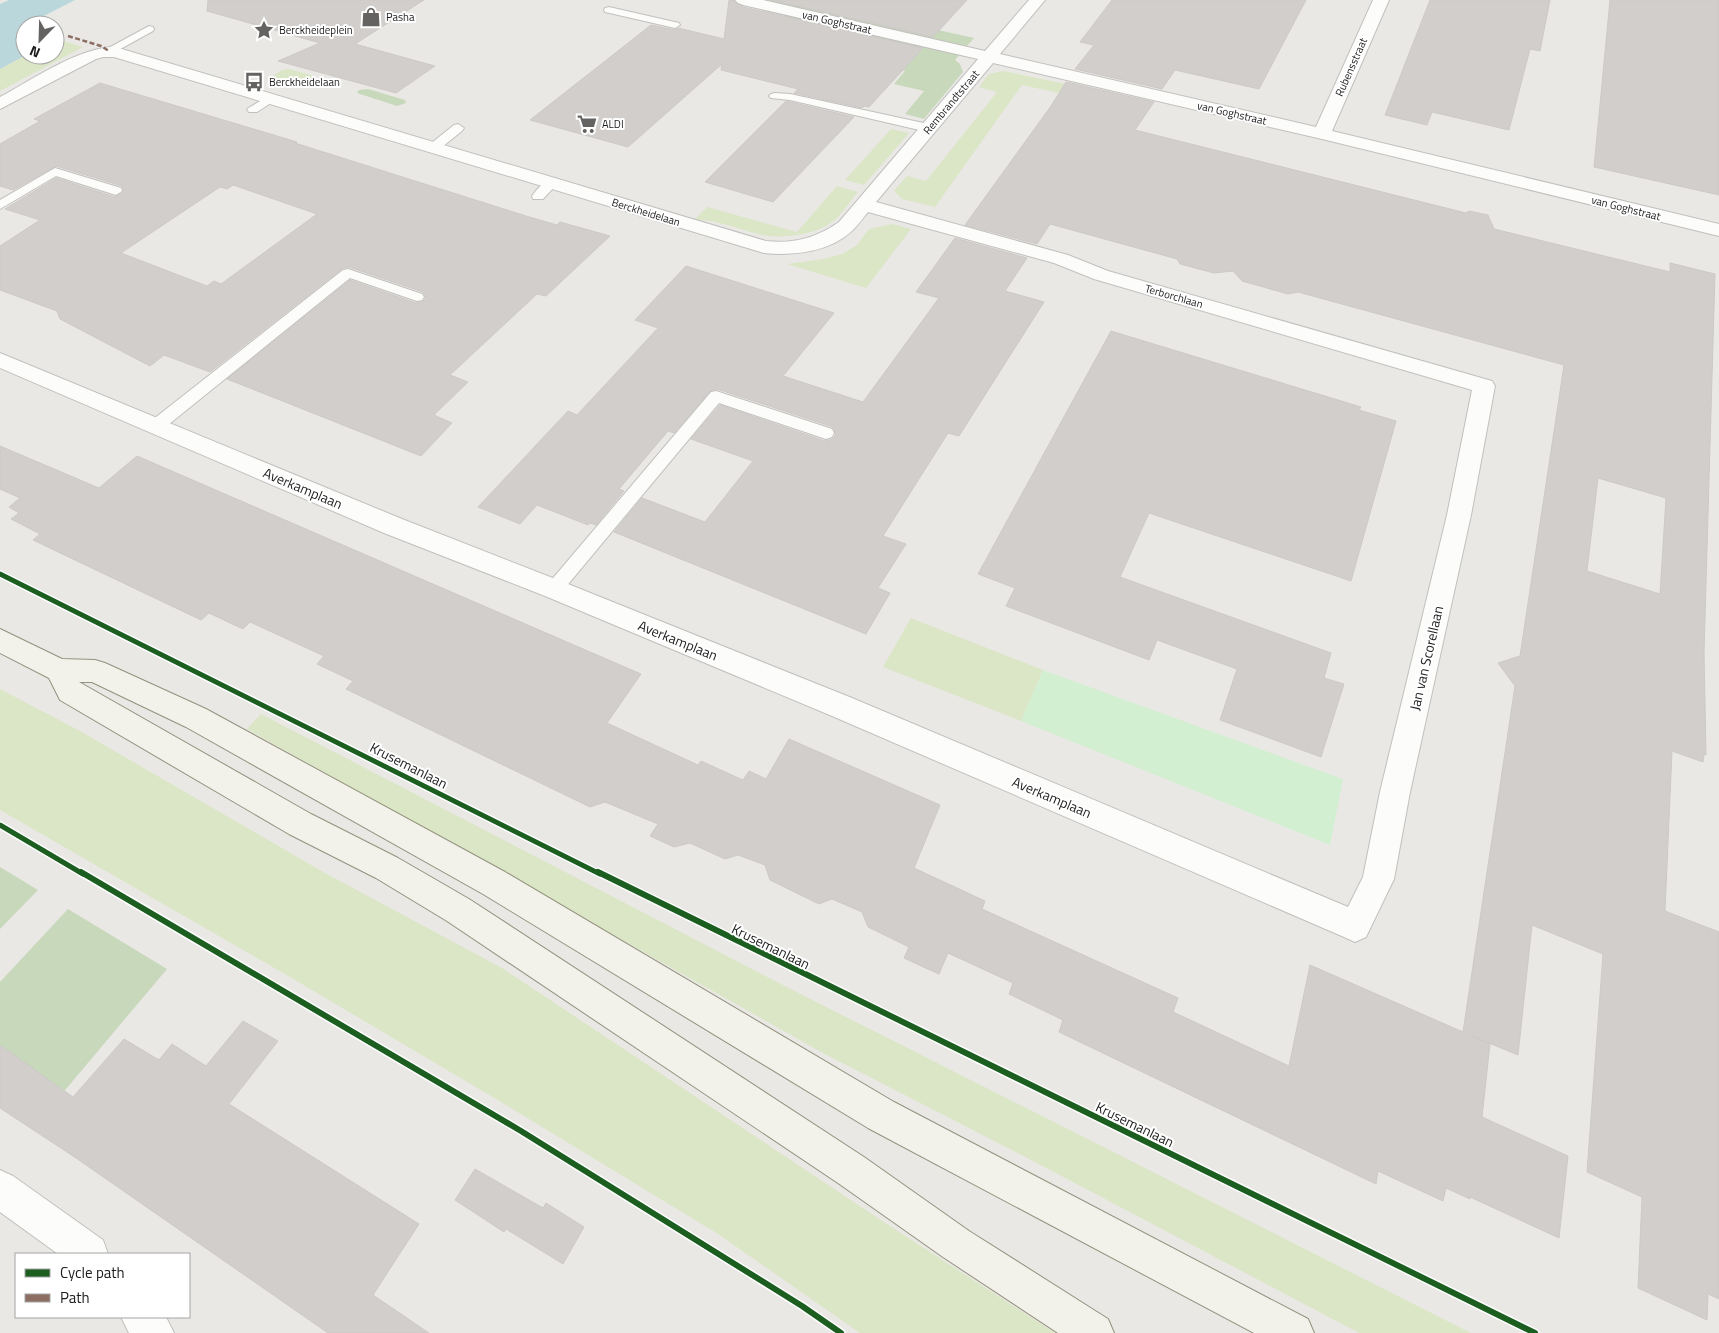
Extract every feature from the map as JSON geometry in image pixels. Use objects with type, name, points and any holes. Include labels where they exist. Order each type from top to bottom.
[{"type":"main road","points":[[0,640],[59,670],[95,671],[196,718],[486,879],[881,1115],[1294,1333]]},
{"type":"main road","points":[[59,670],[70,692],[300,824],[387,868],[458,910],[851,1170],[956,1244],[1094,1333]]},
{"type":"street","name":"Rembrandtstraat","points":[[864,205],[1037,0]]},
{"type":"street","name":"Rubensstraat","points":[[1322,134],[1381,0]]},
{"type":"street","name":"van Goghstraat","points":[[753,1],[1322,134],[1719,230]]},
{"type":"street","name":"Berckheidelaan","points":[[105,52],[433,148],[545,190],[764,247],[778,249],[802,248],[835,235],[846,226],[864,205]]},
{"type":"street","points":[[0,104],[90,56],[105,52]]},
{"type":"street","name":"Terborchlaan","points":[[864,205],[1061,259],[1101,275],[1484,386]]},
{"type":"street","name":"Averkamplaan","points":[[0,360],[158,425],[393,526],[554,589],[842,708],[1355,926]]},
{"type":"street","name":"Jan van Scorellaan","points":[[1355,926],[1378,879],[1395,792],[1459,515],[1484,386]]},
{"type":"street","points":[[0,1189],[87,1253]]},
{"type":"street","points":[[143,1318],[154,1333]]},
{"type":"lane","points":[[622,3],[609,10],[675,25]]},
{"type":"lane","points":[[105,52],[149,29]]},
{"type":"lane","points":[[775,96],[790,97],[928,128]]},
{"type":"lane","points":[[253,109],[270,99]]},
{"type":"lane","points":[[433,148],[458,128]]},
{"type":"lane","points":[[0,205],[55,172],[116,191]]},
{"type":"lane","points":[[158,425],[348,273],[416,297]]},
{"type":"lane","points":[[554,589],[716,396],[826,434]]},
{"type":"green space","points":[[729,0],[803,0],[974,38],[955,60],[960,64],[963,72],[924,119],[905,114],[924,91],[894,84],[905,71],[788,44],[770,29],[787,13]]},
{"type":"green space","points":[[65,41],[83,47],[65,57]]},
{"type":"green space","points":[[15,61],[15,65],[49,65],[0,91],[0,69]]},
{"type":"green space","points":[[289,69],[311,75],[312,78],[296,86],[270,81],[269,78],[282,70]]},
{"type":"green space","points":[[1003,71],[1139,99],[1133,109],[1022,85],[935,207],[902,199],[894,191],[907,176],[926,181],[997,92],[979,87],[989,74]]},
{"type":"green space","points":[[368,89],[405,100],[406,103],[397,106],[357,93],[359,90]]},
{"type":"green space","points":[[891,129],[909,133],[864,185],[845,180]]},
{"type":"green space","points":[[837,186],[858,192],[836,219],[819,229],[799,235],[767,236],[719,223],[694,220],[707,207],[797,232]]},
{"type":"green space","points":[[893,224],[911,229],[866,288],[787,264],[823,259],[842,254],[857,245],[869,229]]},
{"type":"green space","points":[[911,618],[1043,670],[1021,721],[883,667]]},
{"type":"green space","points":[[1043,670],[1343,779],[1330,845],[1021,721]]},
{"type":"green space","points":[[0,689],[80,731],[325,873],[502,968],[887,1224],[1055,1333],[860,1333],[718,1234],[295,980],[0,810]]},
{"type":"green space","points":[[261,714],[779,983],[1471,1333],[1359,1333],[1033,1161],[821,1052],[247,729]]},
{"type":"green space","points":[[0,867],[38,890],[0,929]]},
{"type":"green space","points":[[68,909],[167,969],[34,1127],[0,1101],[0,982]]},
{"type":"water","points":[[9,0],[75,0],[46,15],[15,15],[15,61],[0,69],[0,4]]},
{"type":"building","points":[[208,0],[424,0],[355,44],[435,66],[396,93],[278,61],[320,43],[207,11]]},
{"type":"building","points":[[729,0],[733,0],[743,7],[923,48],[869,107],[864,106],[862,108],[794,93],[798,89],[721,70],[722,64],[628,147],[530,120],[651,25],[675,30],[678,28],[724,39]]},
{"type":"building","points":[[771,0],[967,0],[933,37]]},
{"type":"building","points":[[1112,0],[1306,0],[1259,89],[1175,70],[1162,89],[1075,69],[1094,45],[1080,42]]},
{"type":"building","points":[[1430,0],[1550,0],[1540,51],[1530,49],[1509,130],[1432,112],[1427,125],[1385,115]]},
{"type":"building","points":[[1610,0],[1719,0],[1719,195],[1594,167]]},
{"type":"building","points":[[1066,82],[1154,102],[1135,130],[1466,213],[1469,211],[1488,215],[1494,229],[1670,272],[1670,263],[1715,274],[1704,652],[1706,755],[1704,754],[1703,762],[1672,751],[1665,911],[1719,932],[1719,1299],[1708,1294],[1707,1320],[1638,1288],[1642,1197],[1587,1172],[1603,954],[1532,925],[1518,1055],[1472,1036],[1490,1044],[1482,1117],[1568,1156],[1559,1238],[1446,1188],[1443,1201],[1378,1171],[1376,1184],[1059,1032],[1063,1020],[1009,994],[1013,983],[948,953],[939,974],[921,966],[904,958],[909,947],[868,927],[862,912],[832,899],[819,904],[770,880],[765,865],[738,855],[725,859],[690,843],[674,847],[650,836],[658,824],[605,802],[590,807],[346,689],[353,681],[317,664],[324,656],[250,622],[243,629],[209,613],[201,620],[33,540],[40,534],[11,519],[19,513],[9,507],[20,498],[0,489],[0,446],[99,488],[137,456],[641,674],[607,723],[698,765],[701,761],[743,780],[749,771],[766,779],[789,739],[940,805],[914,868],[985,901],[982,909],[1178,998],[1173,1012],[1289,1066],[1310,965],[1463,1032],[1515,686],[1498,663],[1520,656],[1564,365],[1298,292],[1288,294],[1242,281],[1233,271],[1214,273],[1180,264],[1177,259],[1050,224],[1037,244],[965,225],[1051,106]],"holes":[[[1598,478],[1666,498],[1660,594],[1587,571]]]},
{"type":"building","points":[[100,83],[297,142],[295,143],[526,216],[557,225],[560,222],[610,236],[546,296],[537,294],[450,375],[468,382],[434,415],[452,423],[421,456],[227,379],[350,280],[416,303],[422,302],[426,298],[423,292],[349,267],[343,268],[210,372],[164,355],[150,366],[60,319],[57,311],[0,290],[0,246],[40,220],[5,209],[56,178],[115,197],[124,192],[122,186],[56,166],[13,190],[0,186],[0,144],[40,121],[34,119]],"holes":[[[233,185],[317,214],[221,284],[214,281],[207,286],[121,253],[220,187],[227,189]]]},
{"type":"building","points":[[786,101],[854,117],[773,202],[705,182]]},
{"type":"building","points":[[955,238],[1027,258],[1005,291],[1044,302],[959,436],[948,433],[883,536],[906,544],[878,588],[890,593],[866,634],[614,532],[642,498],[705,522],[753,461],[691,439],[720,405],[825,441],[833,439],[836,434],[833,427],[717,389],[710,391],[674,433],[668,431],[619,489],[624,491],[596,525],[590,523],[588,525],[537,505],[520,524],[478,507],[568,411],[577,415],[658,328],[635,320],[686,266],[834,313],[783,376],[863,402],[939,298],[916,292]]},
{"type":"building","points":[[1111,331],[1361,407],[1359,410],[1396,421],[1351,581],[1149,513],[1120,577],[1331,653],[1324,678],[1344,684],[1321,757],[1220,720],[1237,669],[1157,640],[1149,660],[1006,606],[1015,588],[978,574]]},
{"type":"building","points":[[243,1021],[278,1041],[229,1104],[419,1224],[373,1295],[429,1333],[328,1333],[76,1158],[0,1108],[0,1045],[73,1097],[124,1039],[159,1060],[172,1044],[206,1066]]},
{"type":"building","points":[[475,1169],[543,1208],[546,1203],[584,1227],[563,1264],[506,1229],[504,1232],[455,1200]]},
{"type":"marked path","points":[[68,36],[101,46],[109,51]]},
{"type":"cycle path","name":"Krusemanlaan","points":[[0,574],[779,963],[1535,1333]]},
{"type":"cycle path","points":[[0,825],[521,1131],[802,1306],[841,1333]]},
{"type":"place","name":"Pasha","points":[[371,17]]},
{"type":"place","name":"Berckheideplein","points":[[264,30]]},
{"type":"place","name":"Berckheidelaan","points":[[254,82]]},
{"type":"place","name":"ALDI","points":[[587,124]]}]
